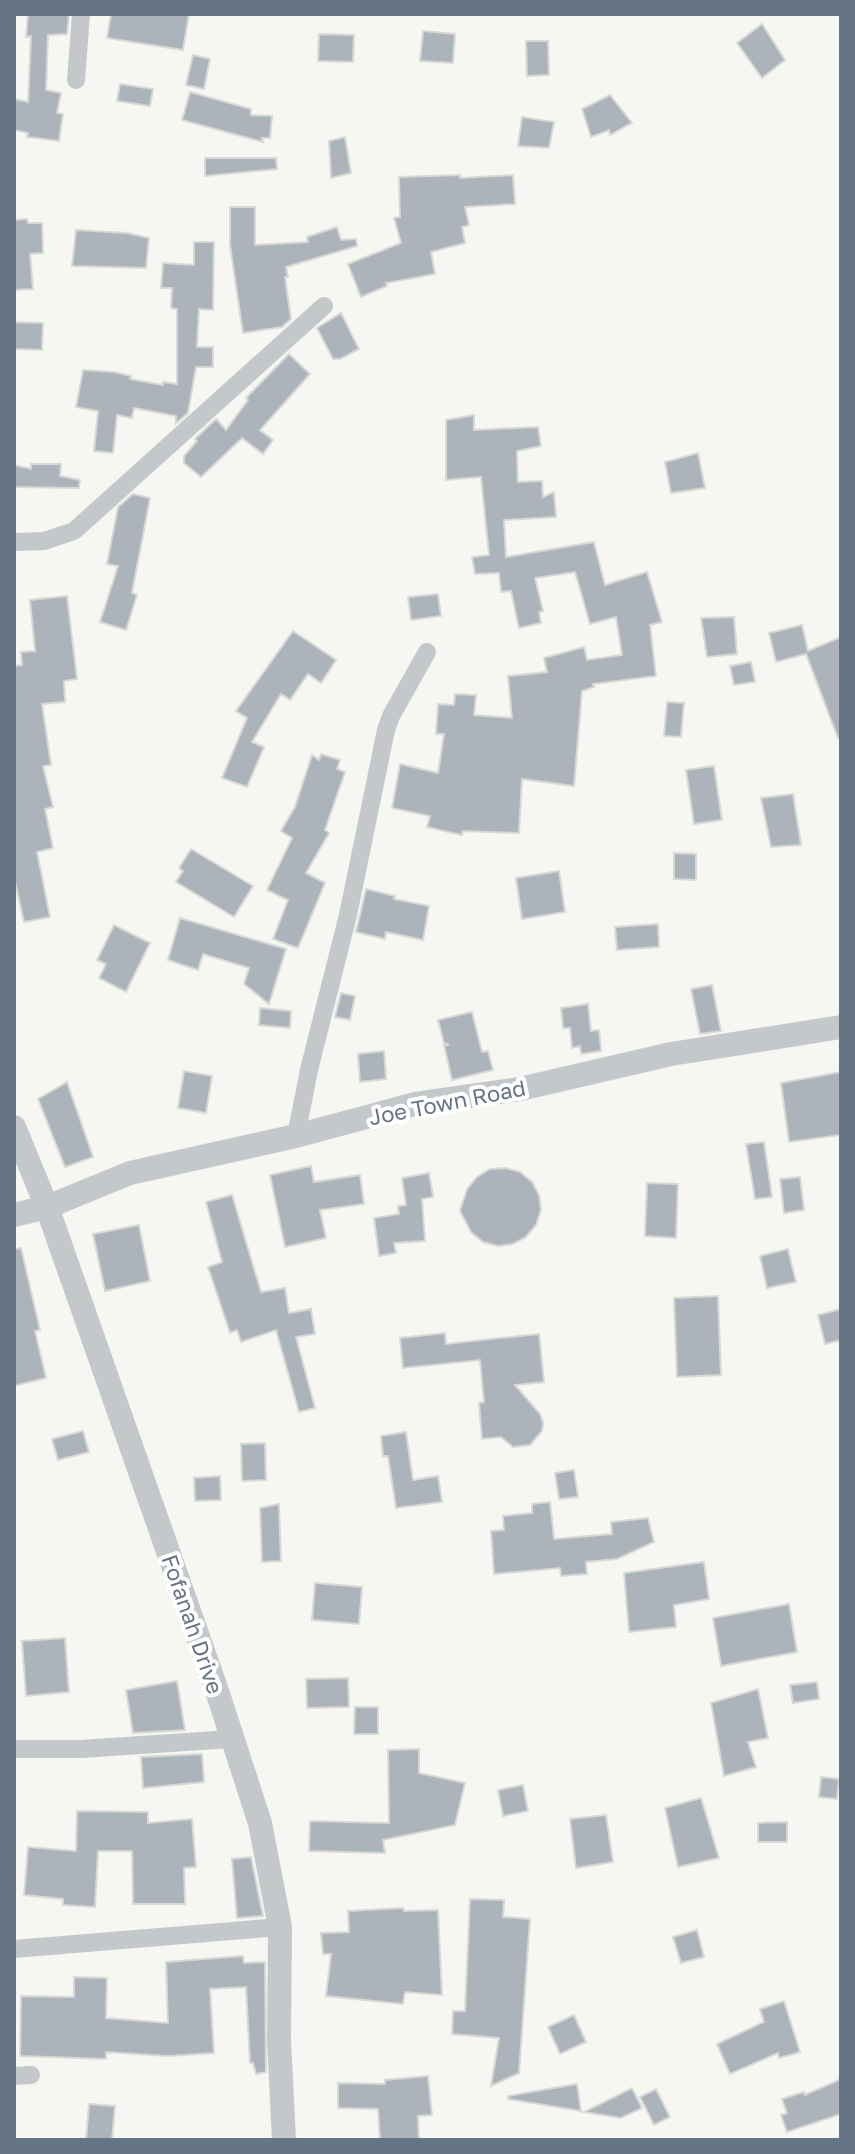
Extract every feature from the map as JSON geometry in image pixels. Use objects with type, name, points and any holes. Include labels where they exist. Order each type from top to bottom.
[{"type":"street","points":[[76,80],[81,14]]},
{"type":"street","points":[[14,542],[44,541],[74,531],[324,306]]},
{"type":"street","points":[[296,1136],[309,1070],[348,915],[386,730],[427,652]]},
{"type":"street","name":"Joe Town Road","points":[[14,1215],[47,1207],[130,1173],[296,1136],[415,1104],[520,1089],[671,1054],[841,1027]]},
{"type":"street","name":"Fofanah Drive","points":[[14,1127],[47,1207],[216,1688],[260,1823],[280,1927],[279,2040],[284,2140]]},
{"type":"street","points":[[14,1749],[81,1749],[231,1739]]},
{"type":"street","points":[[14,1949],[280,1927]]},
{"type":"building","points":[[28,14],[69,14],[67,34],[48,35],[46,90],[61,93],[57,113],[63,114],[59,141],[27,137],[28,133],[14,130],[14,99],[28,102],[31,36],[26,37]]},
{"type":"building","points":[[111,14],[189,14],[183,50],[107,38]]},
{"type":"building","points":[[762,24],[785,60],[762,78],[737,43]]},
{"type":"building","points":[[423,31],[455,34],[453,63],[420,61]]},
{"type":"building","points":[[319,34],[354,35],[353,62],[318,61]]},
{"type":"building","points":[[526,41],[548,41],[549,75],[527,76]]},
{"type":"building","points":[[193,55],[210,59],[204,89],[186,85]]},
{"type":"building","points":[[120,84],[153,89],[150,106],[117,101]]},
{"type":"building","points":[[190,92],[251,109],[251,115],[272,116],[270,138],[262,138],[263,142],[182,120]]},
{"type":"building","points":[[610,95],[632,123],[610,135],[609,130],[591,137],[582,109]]},
{"type":"building","points":[[522,117],[554,122],[549,148],[518,146]]},
{"type":"building","points":[[345,137],[351,173],[331,178],[329,141]]},
{"type":"building","points":[[205,158],[276,158],[277,169],[205,176]]},
{"type":"building","points":[[460,175],[460,178],[513,175],[515,204],[465,207],[469,225],[462,227],[465,243],[431,252],[435,274],[386,283],[387,286],[361,297],[348,264],[401,243],[394,218],[400,217],[399,177]]},
{"type":"building","points":[[230,207],[255,207],[255,245],[308,242],[307,237],[337,227],[341,240],[356,239],[357,246],[286,267],[291,319],[282,327],[243,333],[230,245]]},
{"type":"building","points":[[27,219],[28,223],[42,223],[43,253],[30,254],[33,289],[14,290],[14,220]]},
{"type":"building","points":[[76,230],[127,233],[149,238],[146,268],[72,266]]},
{"type":"building","points":[[194,242],[214,242],[213,310],[199,309],[197,347],[213,347],[213,367],[196,367],[188,413],[176,423],[176,416],[134,408],[132,418],[117,415],[113,453],[94,451],[98,411],[76,407],[83,370],[114,372],[131,376],[130,379],[163,385],[163,382],[177,384],[177,309],[171,308],[172,288],[161,288],[163,263],[194,265]]},
{"type":"building","points":[[341,313],[359,349],[340,359],[333,359],[317,328]]},
{"type":"building","points":[[14,322],[43,323],[42,350],[14,349]]},
{"type":"building","points":[[289,354],[310,374],[260,430],[273,440],[263,454],[242,438],[201,477],[184,463],[184,456],[197,441],[195,439],[216,419],[226,430],[248,400],[246,398]]},
{"type":"building","points":[[474,415],[474,430],[538,427],[541,446],[517,451],[518,482],[542,481],[543,497],[554,492],[556,517],[504,520],[506,557],[594,542],[605,585],[647,572],[662,622],[650,625],[656,676],[593,684],[594,687],[582,691],[574,786],[522,779],[519,833],[463,831],[462,835],[427,827],[430,816],[392,808],[400,764],[438,773],[444,734],[436,734],[438,704],[454,705],[455,694],[476,695],[474,715],[512,718],[508,676],[547,672],[544,658],[584,647],[587,660],[622,655],[616,617],[590,624],[575,572],[535,578],[543,611],[539,612],[541,623],[519,628],[511,591],[501,592],[499,573],[475,574],[472,557],[489,555],[481,477],[446,480],[446,420]]},
{"type":"building","points":[[698,453],[705,488],[671,493],[665,462]]},
{"type":"building","points":[[31,464],[61,464],[60,476],[80,480],[79,488],[14,487],[14,465],[31,469]]},
{"type":"building","points":[[133,494],[150,498],[132,593],[137,595],[126,630],[100,622],[118,566],[107,564],[118,507]]},
{"type":"building","points":[[438,594],[441,616],[411,620],[408,597]]},
{"type":"building","points":[[67,596],[77,679],[64,681],[65,702],[42,704],[51,765],[43,766],[53,807],[45,809],[53,848],[37,852],[50,917],[24,922],[14,877],[14,666],[22,665],[21,652],[35,651],[30,600]]},
{"type":"building","points":[[734,617],[737,654],[707,657],[701,618]]},
{"type":"building","points":[[802,625],[808,651],[841,637],[841,737],[838,738],[806,654],[776,662],[769,633]]},
{"type":"building","points":[[293,631],[336,660],[321,683],[308,674],[290,700],[281,694],[252,742],[264,747],[247,787],[222,778],[247,718],[236,711]]},
{"type":"building","points":[[751,662],[755,682],[734,685],[730,666]]},
{"type":"building","points":[[667,702],[684,703],[681,737],[664,736]]},
{"type":"building","points":[[321,754],[340,760],[337,769],[345,772],[325,830],[329,833],[306,873],[325,883],[298,948],[273,939],[288,900],[267,890],[292,838],[281,831],[295,807],[312,755],[319,760]]},
{"type":"building","points":[[714,766],[722,820],[694,824],[686,770]]},
{"type":"building","points":[[793,794],[801,845],[771,847],[761,798]]},
{"type":"building","points":[[191,849],[253,886],[234,917],[176,882],[183,871],[179,868]]},
{"type":"building","points":[[674,853],[696,854],[696,880],[674,879]]},
{"type":"building","points":[[559,871],[565,912],[522,919],[516,878]]},
{"type":"building","points":[[366,889],[429,906],[423,940],[386,932],[385,939],[356,932]]},
{"type":"building","points":[[180,918],[286,949],[269,1004],[244,984],[249,968],[203,954],[198,970],[168,960]]},
{"type":"building","points":[[658,924],[659,947],[617,950],[615,927]]},
{"type":"building","points":[[114,925],[150,943],[126,992],[99,978],[106,964],[97,960]]},
{"type":"building","points":[[712,985],[721,1031],[700,1034],[691,989]]},
{"type":"building","points":[[341,993],[355,996],[350,1020],[335,1017]]},
{"type":"building","points":[[588,1004],[591,1031],[599,1030],[601,1051],[581,1054],[580,1046],[572,1048],[570,1028],[563,1028],[561,1008]]},
{"type":"building","points":[[260,1008],[291,1011],[290,1028],[259,1025]]},
{"type":"building","points":[[472,1012],[482,1052],[488,1051],[493,1070],[452,1080],[444,1045],[449,1045],[444,1043],[438,1020]]},
{"type":"building","points":[[384,1051],[386,1079],[360,1082],[358,1054]]},
{"type":"building","points":[[184,1071],[212,1076],[206,1113],[178,1108]]},
{"type":"building","points":[[841,1072],[841,1135],[789,1142],[781,1083]]},
{"type":"building","points":[[67,1082],[93,1157],[65,1167],[38,1099]]},
{"type":"building","points":[[764,1142],[772,1197],[755,1199],[746,1144]]},
{"type":"building","points":[[311,1166],[314,1182],[360,1175],[364,1204],[320,1210],[326,1238],[285,1247],[270,1175]]},
{"type":"building","points":[[505,1168],[520,1172],[532,1182],[539,1195],[541,1210],[536,1225],[526,1237],[513,1244],[498,1246],[483,1242],[471,1232],[460,1211],[467,1189],[477,1177],[490,1169]]},
{"type":"building","points":[[429,1173],[433,1197],[422,1199],[425,1241],[394,1243],[396,1253],[379,1256],[374,1218],[399,1214],[398,1206],[406,1205],[402,1178]]},
{"type":"building","points":[[800,1177],[804,1210],[784,1213],[780,1179]]},
{"type":"building","points":[[647,1183],[678,1184],[676,1238],[645,1236]]},
{"type":"building","points":[[232,1195],[261,1292],[285,1288],[289,1313],[311,1309],[315,1334],[296,1337],[315,1408],[299,1412],[276,1330],[241,1342],[237,1330],[230,1333],[208,1267],[222,1262],[206,1202]]},
{"type":"building","points":[[139,1225],[150,1281],[105,1291],[93,1234]]},
{"type":"building","points":[[21,1248],[40,1330],[35,1331],[46,1378],[14,1386],[14,1249]]},
{"type":"building","points":[[788,1249],[796,1282],[767,1288],[760,1256]]},
{"type":"building","points":[[718,1296],[721,1375],[677,1377],[674,1298]]},
{"type":"building","points":[[841,1309],[841,1340],[825,1344],[818,1315]]},
{"type":"building","points":[[445,1333],[446,1344],[539,1334],[544,1382],[515,1385],[540,1414],[543,1423],[542,1431],[530,1445],[513,1447],[501,1437],[482,1439],[479,1403],[484,1402],[480,1360],[403,1368],[400,1338]]},
{"type":"building","points":[[83,1431],[89,1452],[58,1460],[52,1439]]},
{"type":"building","points":[[406,1432],[413,1480],[438,1476],[442,1502],[396,1508],[388,1456],[383,1456],[381,1436]]},
{"type":"building","points":[[265,1443],[266,1480],[242,1481],[241,1444]]},
{"type":"building","points":[[574,1470],[578,1497],[559,1499],[555,1473]]},
{"type":"building","points":[[220,1476],[221,1500],[195,1501],[194,1478]]},
{"type":"building","points":[[550,1502],[554,1539],[612,1534],[611,1522],[648,1518],[654,1542],[617,1559],[586,1562],[587,1574],[561,1576],[560,1568],[494,1574],[491,1531],[504,1530],[503,1516],[532,1513],[532,1504]]},
{"type":"building","points":[[279,1504],[281,1561],[262,1562],[260,1508]]},
{"type":"building","points":[[704,1562],[709,1599],[674,1605],[676,1627],[629,1632],[624,1573]]},
{"type":"building","points":[[315,1583],[362,1587],[359,1624],[312,1620]]},
{"type":"building","points":[[789,1604],[797,1652],[721,1666],[713,1618]]},
{"type":"building","points":[[65,1638],[69,1692],[26,1696],[22,1641]]},
{"type":"building","points":[[348,1678],[349,1707],[307,1708],[306,1679]]},
{"type":"building","points":[[177,1681],[185,1730],[133,1733],[126,1690]]},
{"type":"building","points":[[817,1682],[819,1699],[793,1703],[790,1685]]},
{"type":"building","points":[[758,1689],[768,1738],[748,1742],[756,1767],[724,1776],[711,1703]]},
{"type":"building","points":[[355,1707],[378,1707],[378,1734],[354,1734]]},
{"type":"building","points":[[419,1749],[419,1773],[465,1783],[455,1825],[383,1840],[385,1853],[309,1851],[310,1821],[389,1823],[388,1750]]},
{"type":"building","points":[[202,1754],[204,1782],[143,1788],[141,1757]]},
{"type":"building","points":[[821,1777],[839,1779],[837,1799],[819,1797]]},
{"type":"building","points":[[523,1785],[528,1811],[503,1816],[498,1790]]},
{"type":"building","points":[[701,1798],[719,1858],[678,1867],[665,1808]]},
{"type":"building","points":[[77,1811],[148,1812],[148,1823],[192,1819],[196,1867],[184,1868],[185,1904],[133,1904],[132,1851],[98,1851],[95,1907],[63,1905],[63,1899],[24,1895],[28,1847],[76,1851]]},
{"type":"building","points":[[606,1815],[613,1862],[576,1868],[570,1819]]},
{"type":"building","points":[[787,1822],[787,1842],[758,1842],[758,1823]]},
{"type":"building","points":[[251,1857],[263,1916],[237,1918],[232,1859]]},
{"type":"building","points":[[470,1899],[504,1900],[503,1917],[530,1919],[519,2073],[491,2086],[499,2038],[452,2034],[453,2011],[465,2011]]},
{"type":"building","points":[[403,1908],[404,1911],[438,1910],[442,1995],[405,1992],[403,2004],[326,1996],[331,1954],[323,1954],[321,1933],[349,1932],[348,1911]]},
{"type":"building","points":[[697,1930],[704,1957],[681,1963],[673,1937]]},
{"type":"building","points":[[243,1956],[244,1963],[265,1962],[266,2072],[256,2074],[253,2063],[250,2063],[246,1987],[210,1989],[214,2053],[168,2056],[106,2052],[106,2059],[20,2056],[21,1996],[74,1997],[74,1977],[107,1978],[106,2018],[168,2023],[166,1962]]},
{"type":"building","points":[[784,2001],[800,2052],[779,2058],[778,2053],[730,2074],[717,2044],[764,2022],[760,2009]]},
{"type":"building","points":[[574,2015],[586,2042],[560,2054],[548,2027]]},
{"type":"building","points":[[428,2076],[432,2115],[418,2116],[419,2140],[380,2140],[378,2109],[338,2108],[338,2083],[385,2084],[385,2080]]},
{"type":"building","points":[[841,2079],[841,2114],[787,2132],[781,2115],[787,2113],[782,2099],[804,2092],[805,2095]]},
{"type":"building","points":[[577,2084],[581,2111],[508,2099],[508,2096]]},
{"type":"building","points":[[632,2088],[642,2108],[621,2118],[584,2112]]},
{"type":"building","points":[[656,2089],[670,2117],[654,2125],[640,2097]]},
{"type":"building","points":[[89,2104],[115,2106],[112,2140],[86,2140]]}]
